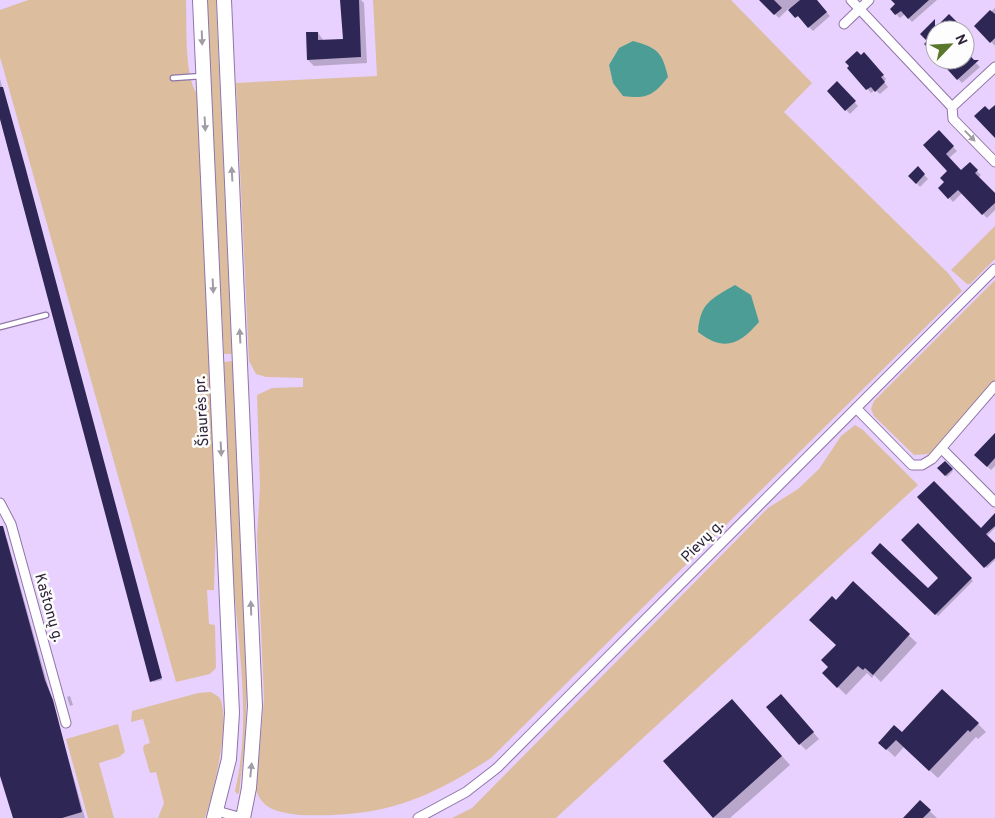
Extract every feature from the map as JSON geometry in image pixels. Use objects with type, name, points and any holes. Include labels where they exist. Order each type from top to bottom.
[{"type":"main road","name":"Šiaurės pr.","points":[[200,0],[226,540],[232,713],[229,759],[216,814]]},
{"type":"main road","points":[[224,0],[255,706],[249,788],[242,818]]},
{"type":"street","points":[[850,0],[952,107],[953,119],[995,162]]},
{"type":"street","points":[[844,24],[869,0]]},
{"type":"street","points":[[952,107],[995,67]]},
{"type":"street","name":"Pievų g.","points":[[418,818],[442,807],[466,792],[497,768],[995,269]]},
{"type":"street","points":[[856,408],[912,465],[922,465],[942,450],[995,386]]},
{"type":"street","points":[[942,450],[995,502]]},
{"type":"street","name":"Kaštonų g.","points":[[0,502],[11,524],[66,723]]},
{"type":"street","points":[[216,814],[242,818]]},
{"type":"lane","points":[[173,78],[203,76]]},
{"type":"lane","points":[[0,327],[46,315]]},
{"type":"shaded area","points":[[28,0],[186,0],[188,62],[193,86],[197,94],[216,520],[214,590],[207,590],[209,624],[215,625],[216,668],[210,674],[176,682],[0,57],[0,10]]},
{"type":"shaded area","points":[[206,0],[216,0],[232,354],[224,354]]},
{"type":"shaded area","points":[[373,0],[731,0],[812,83],[784,112],[948,273],[962,291],[491,758],[445,785],[401,804],[379,810],[355,813],[299,815],[273,809],[263,802],[256,790],[264,699],[257,537],[260,487],[257,395],[272,388],[303,387],[303,378],[266,377],[256,374],[249,361],[236,83],[377,76]],"holes":[[[619,48],[613,83],[609,65]]]},
{"type":"shaded area","points":[[633,41],[658,52],[664,62],[668,77],[649,95],[638,97],[623,96],[613,83],[609,65],[619,48]]},
{"type":"shaded area","points":[[995,226],[995,259],[970,284],[967,284],[951,270]]},
{"type":"shaded area","points":[[995,280],[995,381],[930,454],[914,455],[874,416],[871,409],[874,401]]},
{"type":"shaded area","points":[[735,285],[751,295],[759,322],[738,341],[723,344],[707,338],[698,332],[699,322],[701,314],[708,303]]},
{"type":"shaded area","points":[[233,361],[247,687],[245,740],[239,793],[237,794],[235,791],[243,737],[243,710],[233,575],[224,362]]},
{"type":"shaded area","points":[[855,425],[863,430],[918,485],[556,818],[452,818],[472,808],[768,508],[798,489],[819,469],[841,436]]},
{"type":"shaded area","points":[[211,692],[219,697],[223,721],[220,756],[205,818],[158,818],[164,803],[156,772],[150,773],[143,749],[144,745],[150,743],[143,719],[131,722],[132,711],[198,693]]},
{"type":"shaded area","points":[[118,724],[125,752],[119,757],[99,763],[114,818],[88,818],[66,739]]},
{"type":"building","points":[[340,0],[359,0],[361,57],[307,60],[306,32],[318,32],[318,40],[343,39]]},
{"type":"building","points":[[759,0],[774,0],[782,8],[774,15]]},
{"type":"building","points":[[800,0],[817,0],[827,12],[808,28],[798,16],[795,18],[788,10]]},
{"type":"building","points":[[891,0],[929,0],[908,19],[901,11],[895,15],[890,9],[895,4]]},
{"type":"building","points":[[990,10],[995,14],[995,38],[990,43],[975,25]]},
{"type":"building","points":[[949,14],[955,20],[943,20]]},
{"type":"building","points":[[925,29],[925,39],[920,34]]},
{"type":"building","points":[[857,51],[861,55],[864,52],[884,75],[881,77],[885,82],[875,92],[871,87],[866,90],[847,68],[849,66],[845,62]]},
{"type":"building","points":[[948,70],[968,70],[957,80]]},
{"type":"building","points":[[837,81],[856,101],[845,111],[827,91]]},
{"type":"building","points":[[0,87],[3,87],[25,166],[162,678],[150,682],[0,119]]},
{"type":"building","points":[[995,105],[995,138],[974,116],[985,106],[989,110]]},
{"type":"building","points":[[939,130],[954,146],[946,154],[961,170],[970,162],[978,170],[975,173],[995,193],[995,203],[982,215],[958,190],[948,199],[938,188],[944,182],[940,178],[947,171],[923,145]]},
{"type":"building","points":[[918,166],[925,174],[916,184],[908,176]]},
{"type":"building","points":[[995,433],[995,458],[987,467],[974,455]]},
{"type":"building","points":[[945,461],[953,469],[945,476],[937,468]]},
{"type":"building","points":[[934,481],[981,528],[995,513],[995,526],[986,534],[995,543],[995,558],[984,568],[917,497]]},
{"type":"building","points":[[918,523],[972,578],[935,615],[871,553],[880,543],[928,588],[938,578],[901,540]]},
{"type":"building","points":[[0,526],[3,526],[45,680],[53,700],[82,812],[62,818],[13,818],[0,776]]},
{"type":"building","points":[[853,581],[910,634],[873,675],[865,668],[863,670],[858,666],[837,688],[822,673],[828,667],[821,660],[836,645],[809,620],[832,596],[836,600]]},
{"type":"building","points":[[942,689],[979,723],[970,732],[968,730],[929,771],[896,740],[886,750],[878,743],[894,725],[902,732]]},
{"type":"building","points":[[781,694],[814,732],[799,745],[766,707]]},
{"type":"building","points":[[732,699],[782,756],[713,818],[663,761]]},
{"type":"building","points":[[920,800],[931,810],[923,818],[903,818]]}]
